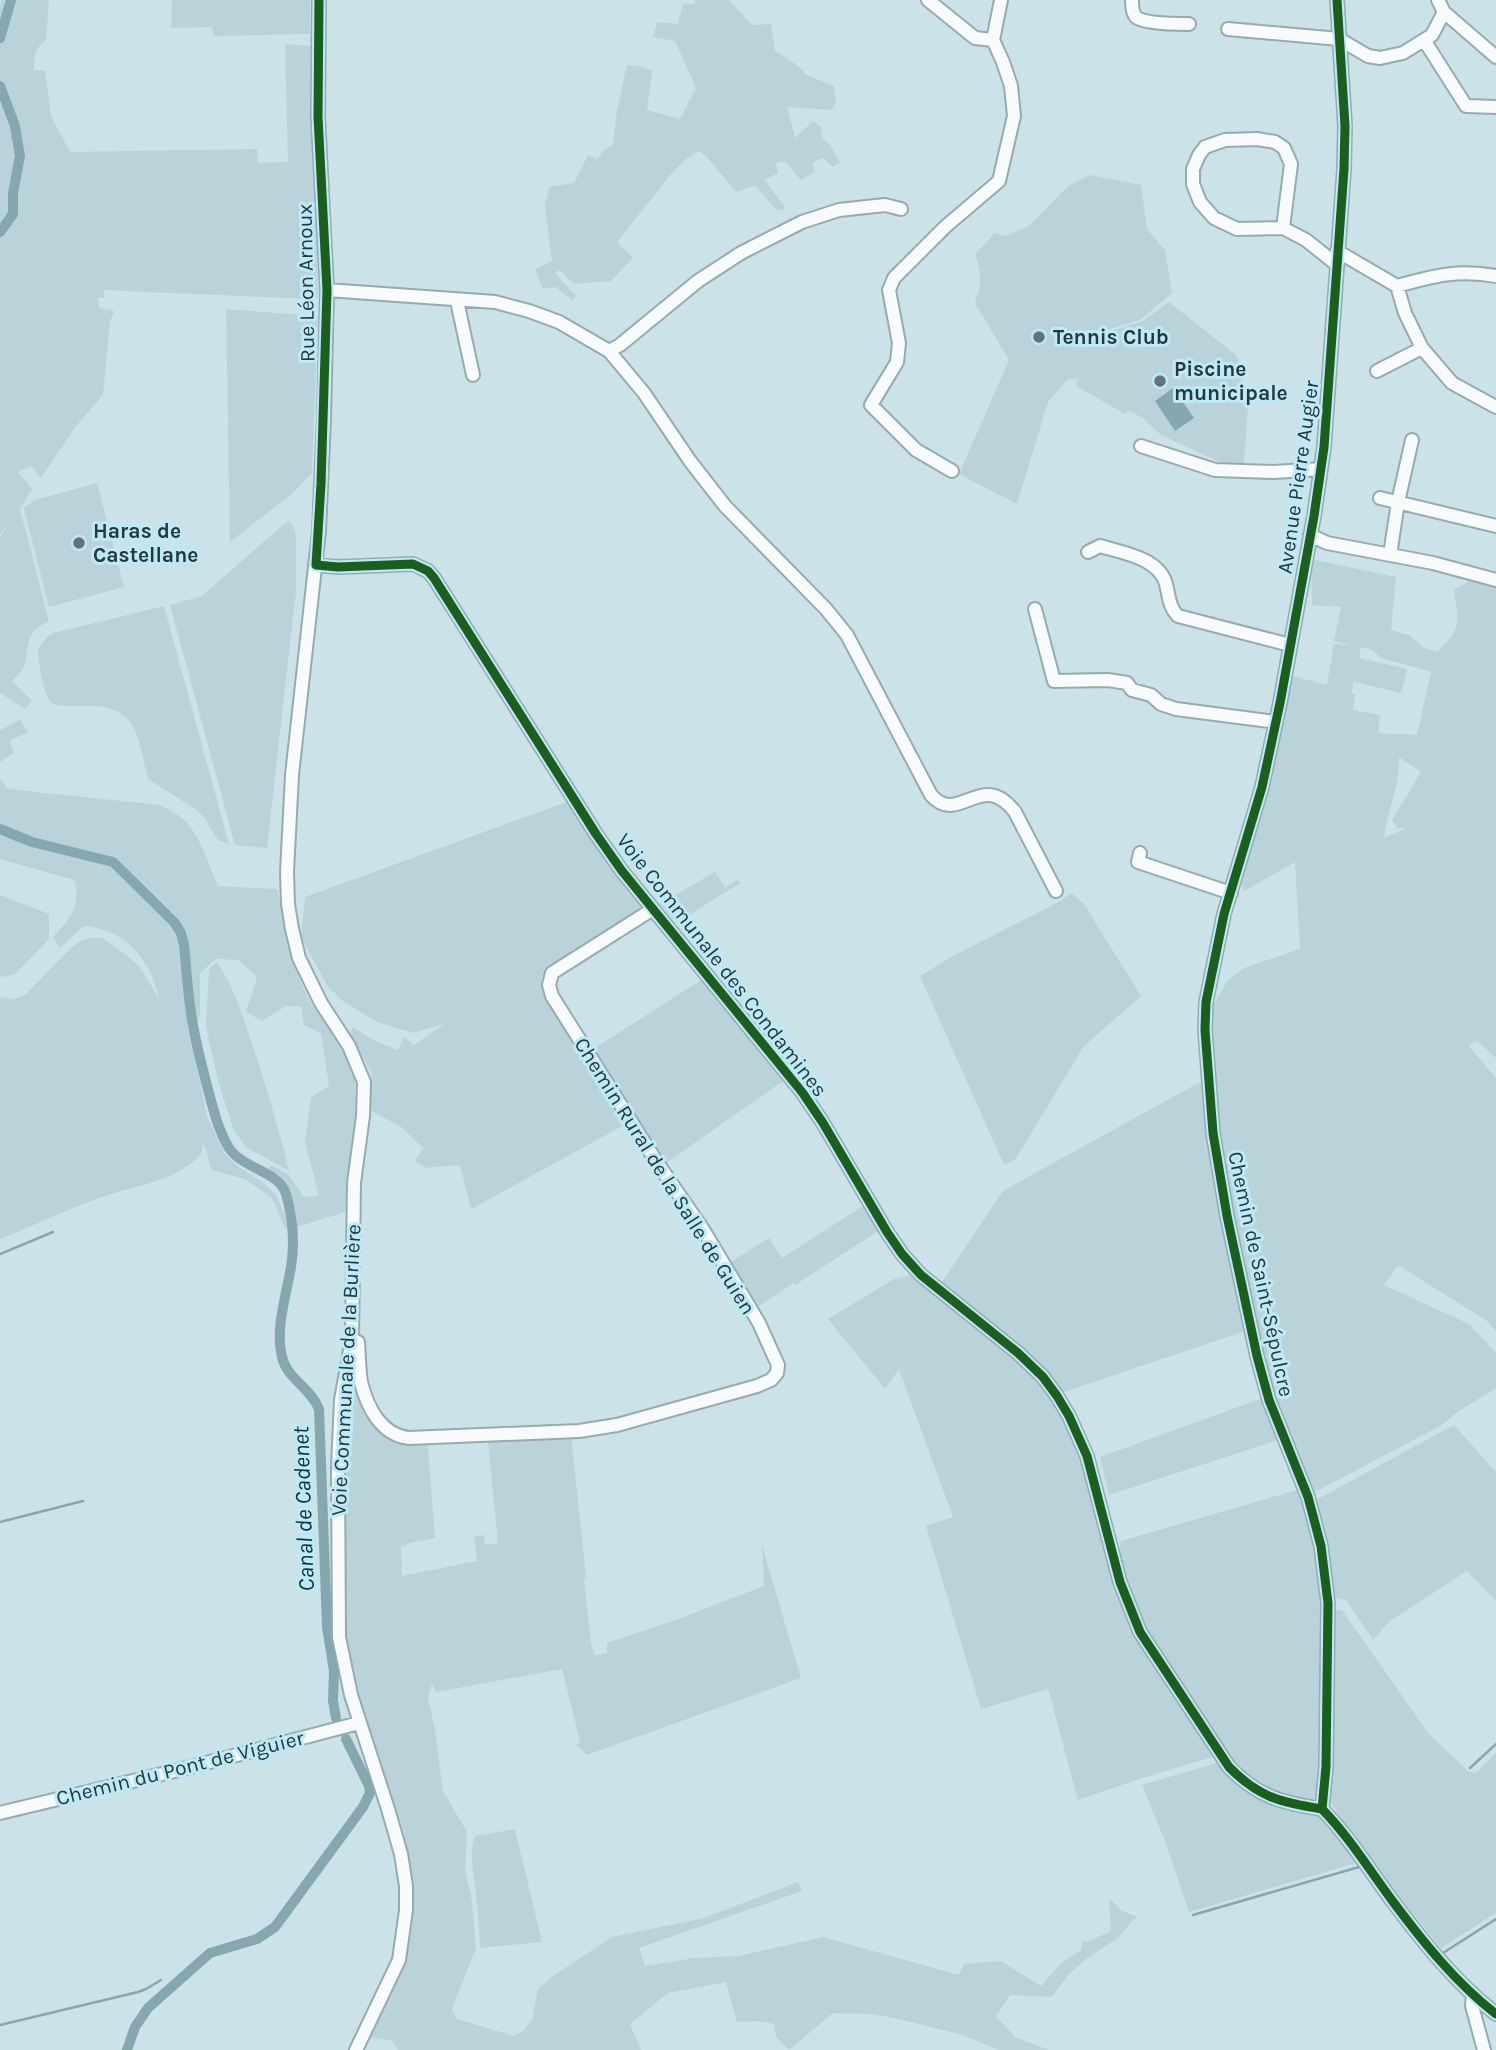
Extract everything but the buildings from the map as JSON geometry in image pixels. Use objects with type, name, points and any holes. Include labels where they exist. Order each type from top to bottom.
[{"type":"street","name":"Rue Léon Arnoux","points":[[316,565],[327,290],[318,117],[319,0]]},
{"type":"street","points":[[928,0],[975,38],[993,40]]},
{"type":"street","points":[[952,471],[916,450],[871,405],[897,362],[899,343],[889,290],[894,278],[944,227],[999,181],[1014,116],[1011,86],[993,40],[1001,0]]},
{"type":"street","points":[[1132,0],[1136,17],[1145,21],[1189,24]]},
{"type":"street","name":"Avenue Pierre Augier","points":[[1217,950],[1262,787],[1321,469],[1345,137],[1337,0]]},
{"type":"street","points":[[1228,29],[1339,39],[1368,55],[1380,58],[1403,53],[1432,35],[1441,6],[1496,57]]},
{"type":"street","points":[[1424,40],[1466,106],[1496,107]]},
{"type":"street","points":[[1342,58],[1368,55]]},
{"type":"street","points":[[1283,228],[1291,164],[1284,148],[1275,142],[1257,139],[1225,140],[1205,147],[1193,169],[1194,184],[1200,202],[1214,218],[1237,229],[1283,228],[1397,286],[1440,274],[1475,272],[1496,276]]},
{"type":"street","points":[[609,351],[698,281],[741,253],[802,222],[839,210],[885,205],[901,209]]},
{"type":"street","points":[[1397,286],[1405,313],[1422,348],[1452,383],[1493,401]]},
{"type":"street","points":[[327,290],[495,302],[559,323],[609,351],[644,393],[690,461],[725,506],[826,609],[847,635],[931,795],[947,806],[981,794],[999,796],[1008,802],[1016,811],[1056,891]]},
{"type":"street","points":[[457,301],[473,375]]},
{"type":"street","points":[[1377,371],[1422,348]]},
{"type":"street","points":[[1390,555],[1398,502],[1412,440]]},
{"type":"street","points":[[1141,446],[1215,470],[1274,472],[1321,469]]},
{"type":"street","points":[[1380,498],[1496,526]]},
{"type":"street","points":[[1310,535],[1327,543],[1433,563],[1496,580]]},
{"type":"street","points":[[1088,552],[1100,546],[1158,568],[1165,580],[1171,609],[1178,615],[1290,645]]},
{"type":"street","name":"Voie Communale des Condamines","points":[[316,565],[338,567],[406,563],[428,571],[596,834],[802,1093],[902,1254],[921,1275],[1018,1353],[1057,1396],[1087,1456],[1120,1582],[1140,1632],[1229,1767],[1256,1791],[1300,1806],[1322,1809]]},
{"type":"street","name":"Voie Communale de la Burlière","points":[[316,565],[295,737],[287,872],[288,904],[299,958],[321,1003],[349,1046],[364,1082],[355,1183],[352,1339],[341,1401],[338,1466],[339,1637],[351,1695],[401,1854],[407,1910],[399,1960],[356,2050]]},
{"type":"street","points":[[1034,609],[1054,681],[1108,680],[1127,683],[1132,690],[1151,695],[1161,704],[1176,709],[1276,722]]},
{"type":"street","points":[[1140,853],[1138,862],[1231,892]]},
{"type":"street","name":"Chemin Rural de la Salle de Guien","points":[[352,1339],[358,1342],[361,1382],[378,1420],[383,1428],[391,1433],[409,1438],[579,1432],[606,1428],[757,1386],[771,1380],[777,1373],[778,1365],[759,1323],[705,1231],[656,1161],[574,1033],[552,996],[549,985],[552,973],[653,909]]},
{"type":"street","name":"Chemin de Saint-Sépulcre","points":[[1217,950],[1206,1002],[1205,1030],[1213,1133],[1257,1356],[1269,1400],[1308,1497],[1322,1558],[1328,1603],[1326,1767],[1322,1809]]},
{"type":"street","name":"Chemin du Pont de Viguier","points":[[0,1813],[359,1723]]},
{"type":"street","points":[[1322,1809],[1354,1846],[1433,1952],[1472,1994],[1496,2014]]},
{"type":"street","points":[[1472,1994],[1472,2006],[1484,2050]]},
{"type":"shaded area","points":[[2,0],[49,0],[46,40],[35,53],[34,70],[45,70],[51,116],[70,152],[257,149],[258,163],[288,162],[285,44],[311,46],[318,297],[310,299],[104,290],[104,298],[98,298],[99,308],[114,311],[110,322],[103,395],[76,426],[41,478],[31,466],[18,472],[32,489],[20,509],[49,622],[32,633],[24,666],[12,681],[32,701],[25,709],[0,693],[0,537],[9,524],[0,534]]},
{"type":"shaded area","points":[[172,0],[310,0],[310,34],[214,36],[212,27],[171,28]]},
{"type":"shaded area","points":[[695,0],[729,0],[752,25],[771,24],[775,51],[807,75],[834,86],[836,101],[832,110],[787,107],[795,138],[813,121],[821,127],[822,138],[830,145],[840,162],[833,167],[823,158],[813,162],[814,172],[801,180],[785,161],[776,163],[778,173],[765,180],[786,209],[776,210],[755,185],[736,192],[699,151],[672,173],[617,242],[633,258],[611,281],[574,284],[560,270],[555,273],[576,296],[572,301],[556,287],[543,289],[535,269],[552,261],[545,206],[549,187],[574,183],[588,155],[597,159],[613,144],[627,65],[652,71],[647,110],[680,119],[696,88],[675,41],[653,37],[657,22],[678,24],[683,3],[695,4]]},
{"type":"shaded area","points":[[1090,175],[1141,185],[1147,229],[1165,250],[1172,293],[1140,320],[1087,336],[1084,334],[1082,340],[1143,321],[1169,302],[1236,355],[1244,377],[1240,383],[1249,390],[1244,464],[1224,464],[1161,435],[1143,418],[1129,411],[1125,414],[1076,386],[1078,378],[1067,380],[1048,402],[1017,504],[959,474],[1009,360],[975,303],[980,278],[975,254],[995,233],[1006,236],[1028,227],[1068,186]]},
{"type":"shaded area","points":[[226,309],[318,316],[312,473],[294,492],[230,542]]},
{"type":"shaded area","points":[[1173,388],[1194,418],[1175,431],[1155,401]]},
{"type":"shaded area","points":[[97,483],[124,587],[49,607],[24,508],[35,500]]},
{"type":"shaded area","points":[[289,521],[296,536],[296,591],[267,848],[235,845],[170,605],[202,596]]},
{"type":"shaded area","points":[[1311,559],[1396,577],[1391,630],[1409,635],[1423,647],[1437,652],[1452,636],[1457,624],[1454,590],[1474,578],[1496,585],[1496,1058],[1477,1041],[1469,1046],[1496,1078],[1496,1331],[1487,1321],[1398,1265],[1384,1285],[1469,1324],[1496,1353],[1496,1388],[1442,1425],[1315,1492],[1309,1488],[1273,1396],[1260,1350],[1226,1187],[1212,1083],[1210,1011],[1228,980],[1244,968],[1300,949],[1295,862],[1244,891],[1240,880],[1260,822],[1293,676],[1327,685],[1334,644],[1352,645],[1334,641],[1341,607],[1312,605]],"holes":[[[1361,647],[1371,649],[1381,658],[1431,672],[1417,735],[1378,733],[1380,715],[1353,710],[1355,694],[1351,693],[1354,682],[1401,693],[1407,669],[1359,658]],[[1399,757],[1421,772],[1392,820],[1397,828],[1407,828],[1384,838],[1398,778]]]},
{"type":"shaded area","points":[[164,606],[229,844],[218,840],[203,816],[195,809],[148,779],[137,735],[130,722],[120,714],[97,706],[55,704],[47,696],[43,684],[38,649],[53,633]]},
{"type":"shaded area","points":[[20,720],[28,732],[9,741],[14,753],[0,762],[0,730]]},
{"type":"shaded area","points":[[0,778],[7,788],[17,790],[160,805],[188,824],[201,846],[218,886],[277,889],[300,981],[310,1001],[349,1058],[355,1076],[355,1137],[345,1212],[297,1227],[290,1194],[268,1170],[271,1165],[288,1174],[304,1197],[319,1196],[305,1141],[311,1097],[329,1086],[321,1034],[304,1025],[301,1006],[286,1006],[262,1021],[246,1012],[257,977],[238,960],[216,959],[200,973],[200,1014],[192,1042],[207,1116],[225,1154],[276,1195],[290,1226],[286,1230],[272,1198],[245,1179],[211,1170],[202,1143],[202,1153],[193,1162],[170,1175],[105,1196],[0,1239],[0,997],[14,999],[25,995],[72,947],[82,940],[103,938],[139,966],[159,998],[142,959],[134,948],[112,933],[84,926],[60,948],[53,937],[73,911],[76,897],[74,880],[0,859]]},
{"type":"shaded area","points":[[569,801],[645,904],[642,911],[552,968],[541,978],[550,998],[628,1123],[471,1209],[460,1165],[427,1168],[415,1161],[423,1148],[400,1126],[369,1110],[372,1073],[349,1034],[353,1027],[373,1040],[398,1050],[404,1037],[414,1045],[444,1024],[413,1033],[377,1022],[344,1002],[328,987],[301,937],[305,897]]},
{"type":"shaded area","points":[[715,872],[725,887],[738,880],[740,883],[676,923],[660,904]]},
{"type":"shaded area","points":[[1072,893],[1084,904],[1141,996],[1084,1046],[1015,1160],[1004,1165],[920,976]]},
{"type":"shaded area","points":[[0,895],[49,914],[49,939],[14,975],[0,977]]},
{"type":"shaded area","points":[[217,962],[244,1020],[267,1089],[289,1171],[246,1147],[234,1131],[218,1081],[206,1026],[209,969]]},
{"type":"shaded area","points":[[703,979],[786,1079],[663,1165],[590,1051]]},
{"type":"shaded area","points":[[1198,1083],[1203,1083],[1248,1330],[1061,1393],[940,1285],[1003,1191]]},
{"type":"shaded area","points":[[866,1204],[880,1230],[756,1308],[729,1263],[769,1238],[782,1258]]},
{"type":"shaded area","points":[[911,1275],[1003,1348],[1041,1383],[1067,1423],[1084,1460],[1126,1616],[1147,1654],[1216,1756],[1078,1800],[1048,1689],[981,1709],[926,1526],[953,1517],[899,1369],[885,1389],[828,1319],[894,1279]]},
{"type":"shaded area","points":[[354,1354],[375,1423],[425,1440],[428,1448],[435,1538],[401,1547],[402,1576],[477,1561],[474,1536],[484,1535],[485,1545],[498,1543],[488,1441],[571,1435],[586,1577],[584,1580],[591,1644],[595,1655],[607,1653],[607,1643],[764,1586],[762,1545],[801,1678],[587,1755],[577,1745],[580,1741],[562,1669],[436,1692],[432,1683],[428,1698],[443,1791],[467,1832],[465,1869],[472,1901],[476,1948],[452,2009],[457,2019],[514,2036],[523,2031],[532,2020],[538,1989],[612,1937],[704,1918],[798,1882],[802,1891],[639,1948],[645,1966],[694,1958],[739,1956],[823,1937],[959,1975],[964,1964],[1001,1961],[1041,1986],[1061,1963],[1081,1950],[1083,1940],[1087,1942],[1111,1931],[1109,1898],[1122,1911],[1138,1917],[1119,1937],[1068,1975],[1052,1997],[1010,1995],[996,2016],[1015,2037],[1049,2050],[998,2050],[963,2035],[903,2020],[873,2014],[833,2013],[789,2050],[776,2037],[774,2024],[759,2021],[737,2022],[726,1982],[668,1993],[630,2024],[641,2050],[398,2050],[393,2041],[368,2037],[391,1993],[406,1955],[412,1894],[411,1882],[362,1717],[344,1637],[343,1448],[345,1403]]},
{"type":"shaded area","points":[[1263,1398],[1281,1439],[1109,1495],[1100,1457]]},
{"type":"shaded area","points":[[1454,1425],[1496,1472],[1496,1601],[1467,1571],[1390,1621],[1373,1640],[1346,1600],[1335,1598],[1329,1551],[1316,1500]]},
{"type":"shaded area","points":[[1300,1489],[1320,1563],[1323,1603],[1320,1791],[1313,1800],[1268,1791],[1238,1771],[1136,1616],[1118,1560],[1121,1541]]},
{"type":"shaded area","points":[[1336,1610],[1342,1610],[1428,1733],[1468,1771],[1476,1773],[1496,1753],[1496,1913],[1441,1948],[1372,1864],[1331,1803],[1328,1781],[1332,1756]]},
{"type":"shaded area","points":[[1220,1762],[1236,1782],[1253,1794],[1321,1817],[1360,1862],[1189,1912],[1165,1841],[1142,1785]]},
{"type":"shaded area","points":[[515,1829],[542,1942],[480,1948],[472,1857],[475,1836]]},
{"type":"waterway","name":"Canal de Cadenet","points":[[0,38],[11,0]]},
{"type":"waterway","name":"Canal de Cadenet","points":[[0,86],[15,126],[20,156],[13,193],[13,214],[0,232]]},
{"type":"waterway","name":"Canal de Cadenet","points":[[0,829],[32,842],[113,862],[174,922],[184,945],[195,1037],[221,1132],[235,1155],[276,1180],[286,1194],[292,1221],[293,1248],[280,1324],[280,1346],[285,1365],[311,1395],[319,1409],[327,1627],[334,1671],[333,1701],[336,1718]]},
{"type":"waterway","points":[[0,1254],[53,1232]]},
{"type":"waterway","points":[[0,1522],[83,1501]]},
{"type":"waterway","name":"Canal de Cadenet","points":[[127,2050],[135,2027],[148,2008],[210,1953],[257,1939],[275,1927],[363,1807],[370,1793],[369,1786],[346,1739]]},
{"type":"waterway","points":[[1470,1768],[1496,1744]]},
{"type":"waterway","points":[[1193,1915],[1359,1867]]},
{"type":"waterway","points":[[1443,1953],[1496,1919]]},
{"type":"waterway","points":[[0,2025],[138,1992],[161,1980]]},
{"type":"cycle path","points":[[319,0],[318,117],[327,290],[316,565],[338,567],[413,564],[428,571],[434,578],[596,834],[622,871],[802,1092],[902,1254],[921,1275],[1018,1353],[1043,1377],[1057,1396],[1087,1456],[1120,1582],[1140,1632],[1229,1767],[1250,1785],[1271,1797],[1322,1809]]},
{"type":"cycle path","points":[[1322,1809],[1326,1767],[1328,1603],[1321,1546],[1308,1497],[1269,1400],[1257,1356],[1227,1216],[1213,1133],[1205,1030],[1206,1002],[1224,914],[1262,787],[1280,703],[1324,447],[1344,169],[1345,126],[1337,0]]},
{"type":"cycle path","points":[[1322,1809],[1351,1843],[1429,1948],[1467,1989],[1496,2014]]},
{"type":"place","name":"Tennis Club","points":[[1039,337]]},
{"type":"place","name":"Piscine municipale","points":[[1160,381]]},
{"type":"place","name":"Haras de Castellane","points":[[79,543]]}]
